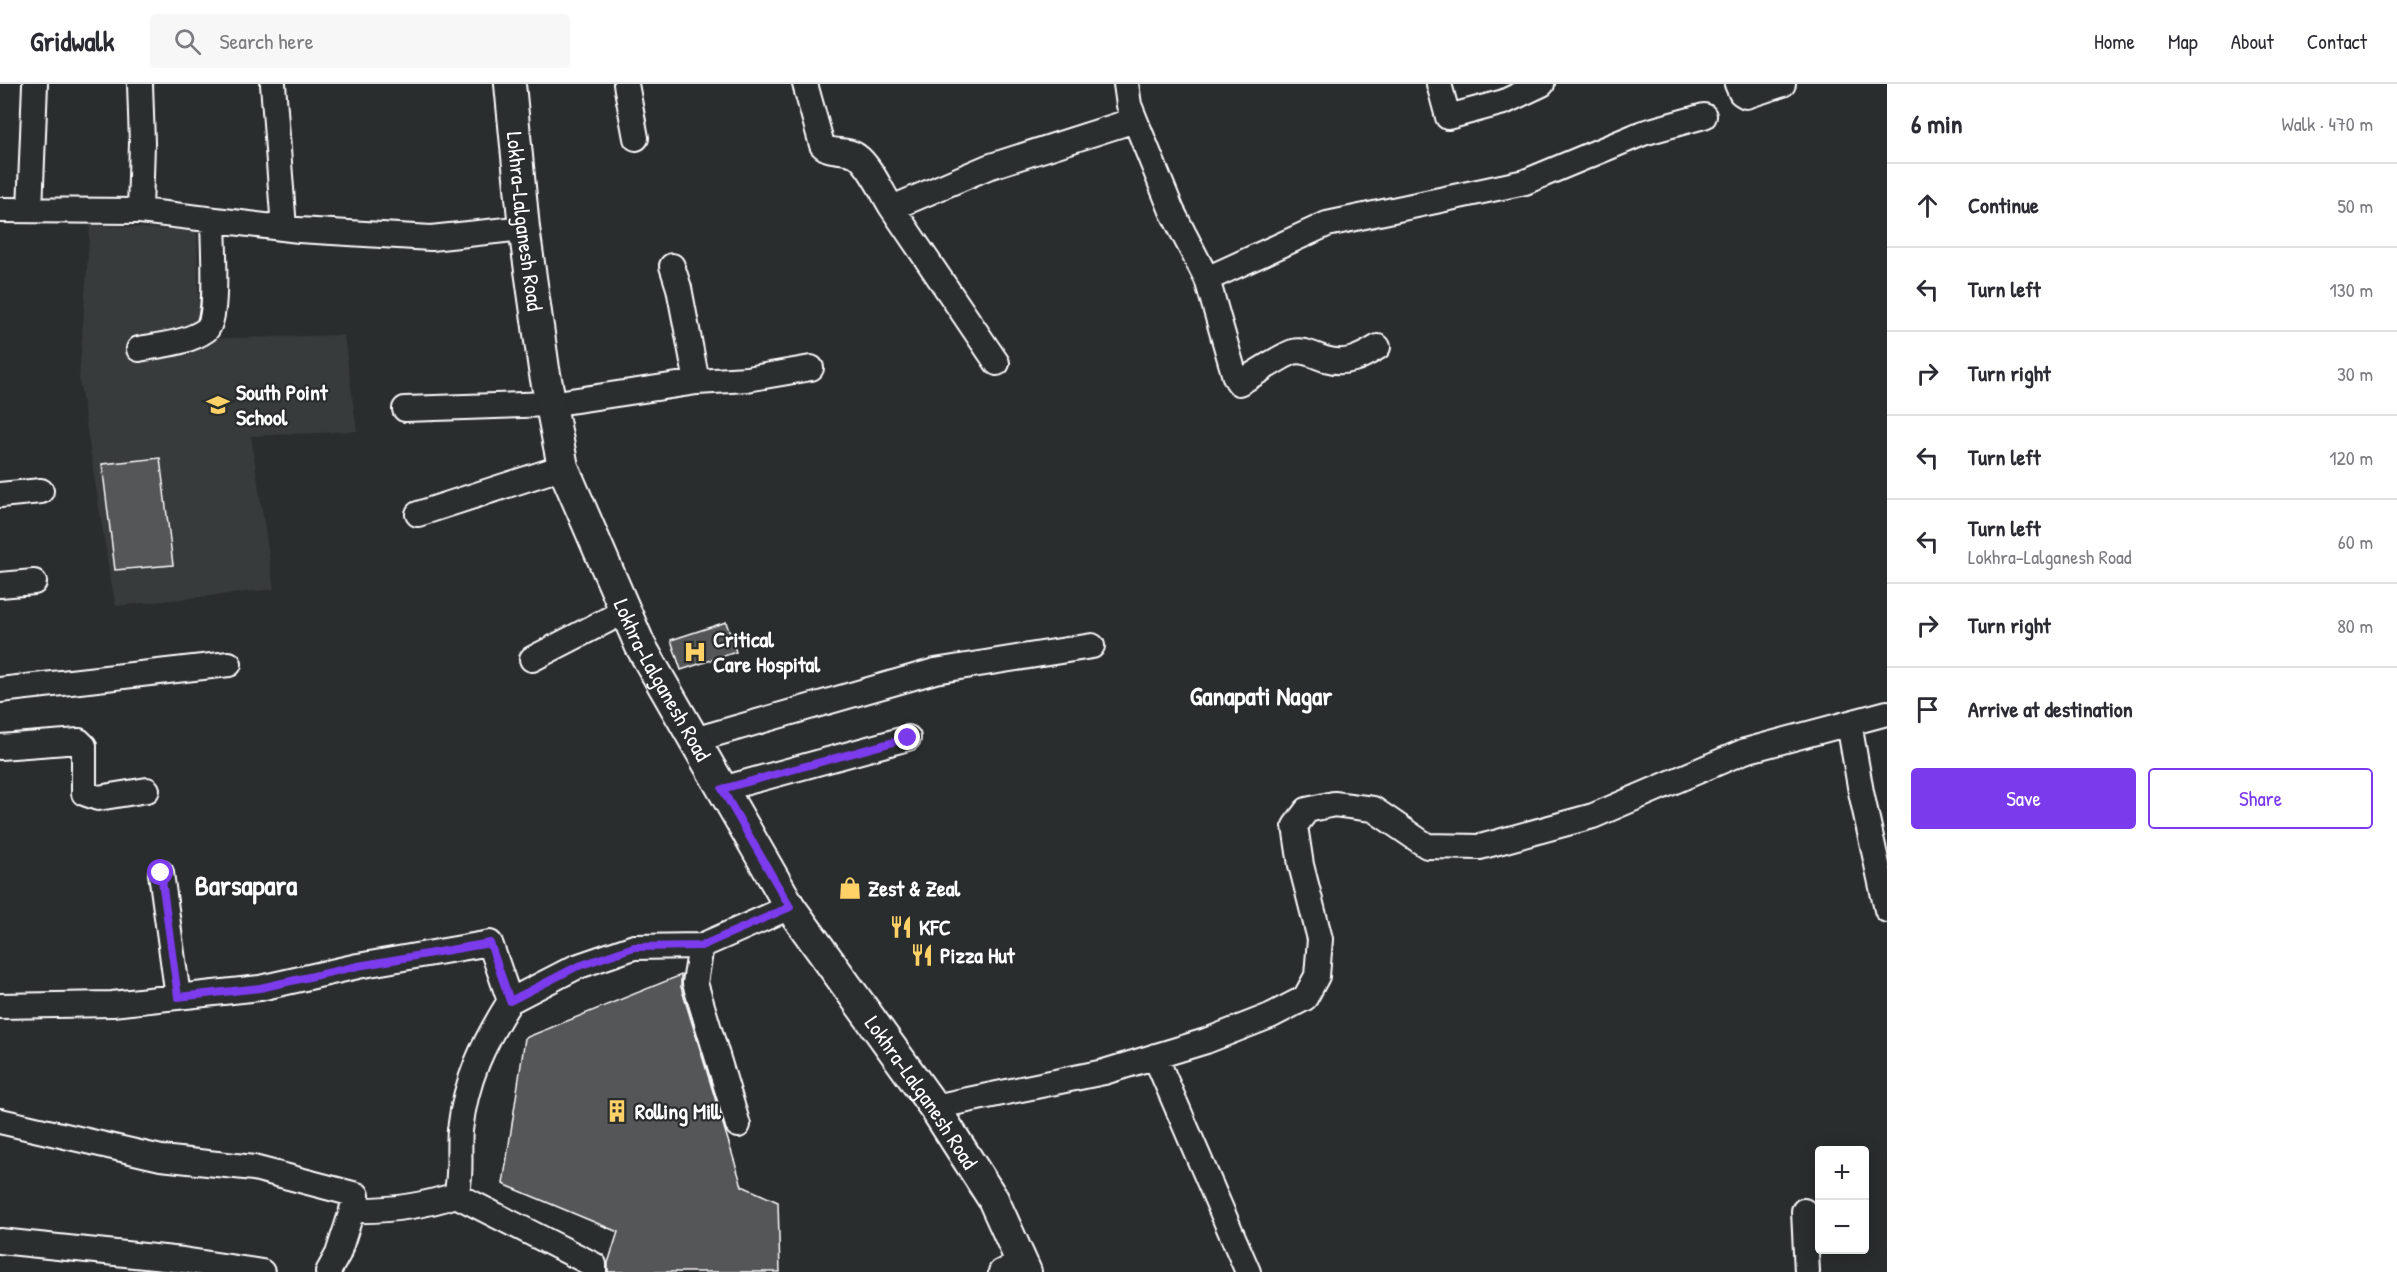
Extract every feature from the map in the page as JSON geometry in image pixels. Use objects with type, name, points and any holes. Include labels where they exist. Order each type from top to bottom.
[{"type":"main road","name":"Lokhra-Lalganesh Road","points":[[510,84],[524,228],[550,404],[562,467],[640,645],[790,907],[934,1107],[993,1199],[1017,1269]]},
{"type":"street","points":[[30,210],[34,84]]},
{"type":"street","points":[[140,84],[142,143],[140,211]]},
{"type":"street","points":[[273,84],[284,228]]},
{"type":"street","points":[[626,84],[636,138]]},
{"type":"street","points":[[805,84],[822,145],[827,149],[850,152],[860,158],[997,363]]},
{"type":"street","points":[[1126,84],[1129,105],[1172,210],[1207,279],[1234,377],[1239,383],[1293,352],[1312,353],[1324,359],[1345,362],[1358,359],[1378,347]]},
{"type":"street","points":[[1439,84],[1448,117],[1504,102],[1542,84]]},
{"type":"street","points":[[1737,84],[1741,93],[1746,96],[1783,84]]},
{"type":"street","points":[[1207,279],[1327,224],[1525,182],[1643,133],[1704,116]]},
{"type":"street","points":[[892,208],[988,167],[1135,120]]},
{"type":"street","points":[[0,210],[140,211],[284,228],[431,238],[524,228]]},
{"type":"street","points":[[139,349],[190,338],[208,328],[214,312],[213,220]]},
{"type":"street","points":[[672,266],[679,288],[697,382]]},
{"type":"street","points":[[405,409],[550,404],[697,382],[747,379],[811,368]]},
{"type":"street","points":[[418,514],[562,467]]},
{"type":"street","points":[[0,495],[41,491]]},
{"type":"street","points":[[0,585],[34,582]]},
{"type":"street","points":[[532,659],[625,611]]},
{"type":"street","points":[[694,740],[935,671],[1092,646]]},
{"type":"street","points":[[0,690],[229,664]]},
{"type":"street","points":[[934,1107],[1104,1072],[1206,1041],[1270,1016],[1305,998],[1317,976],[1320,939],[1301,865],[1295,826],[1307,810],[1334,804],[1373,809],[1427,846],[1480,847],[1593,816],[1745,751],[1887,713]]},
{"type":"street","points":[[1849,723],[1860,792],[1887,910]]},
{"type":"street","points":[[722,789],[908,738]]},
{"type":"street","points":[[0,747],[79,741],[84,746],[84,793],[98,798],[147,790]]},
{"type":"street","points":[[161,873],[178,997]]},
{"type":"street","points":[[456,1195],[460,1180],[460,1133],[465,1095],[484,1042],[510,1001],[576,967],[634,947],[701,946],[790,907]]},
{"type":"street","points":[[0,1006],[112,1005],[260,988],[358,966],[490,943],[510,1001]]},
{"type":"street","points":[[701,946],[695,983],[738,1125]]},
{"type":"street","points":[[1155,1056],[1248,1272]]},
{"type":"street","points":[[0,1121],[161,1158],[254,1168],[357,1195],[338,1254],[328,1272]]},
{"type":"street","points":[[352,1210],[431,1203],[456,1195],[594,1264],[594,1272]]},
{"type":"street","points":[[1804,1211],[1807,1272]]},
{"type":"street","points":[[0,1241],[183,1260],[262,1272]]},
{"type":"shaded area","name":"South Point School","points":[[90,225],[197,231],[199,339],[344,335],[357,431],[251,436],[274,589],[116,606],[79,379]]},
{"type":"building","points":[[160,458],[173,565],[115,570],[102,464]]},
{"type":"building","points":[[726,622],[736,652],[681,670],[671,640]]},
{"type":"building","name":"Rolling Mill","points":[[681,975],[681,987],[742,1186],[778,1202],[780,1272],[608,1272],[608,1263],[618,1232],[503,1184],[525,1038]]},
{"type":"place","name":"South Point School","points":[[218,405]]},
{"type":"place","name":"Critical Care Hospital","points":[[695,652]]},
{"type":"place","name":"Zest & Zeal","points":[[850,888]]},
{"type":"place","name":"KFC","points":[[901,927]]},
{"type":"place","name":"Pizza Hut","points":[[922,955]]},
{"type":"place","name":"Rolling Mill","points":[[617,1111]]},
{"type":"district","name":"Ganapati Nagar","points":[[1261,696]]},
{"type":"district","name":"Barsapara","points":[[246,885]]},
{"type":"route","points":[[161,873],[178,997],[260,988],[358,966],[490,943],[510,1001],[576,967],[634,947],[701,946],[790,907],[722,789],[908,738]]}]
